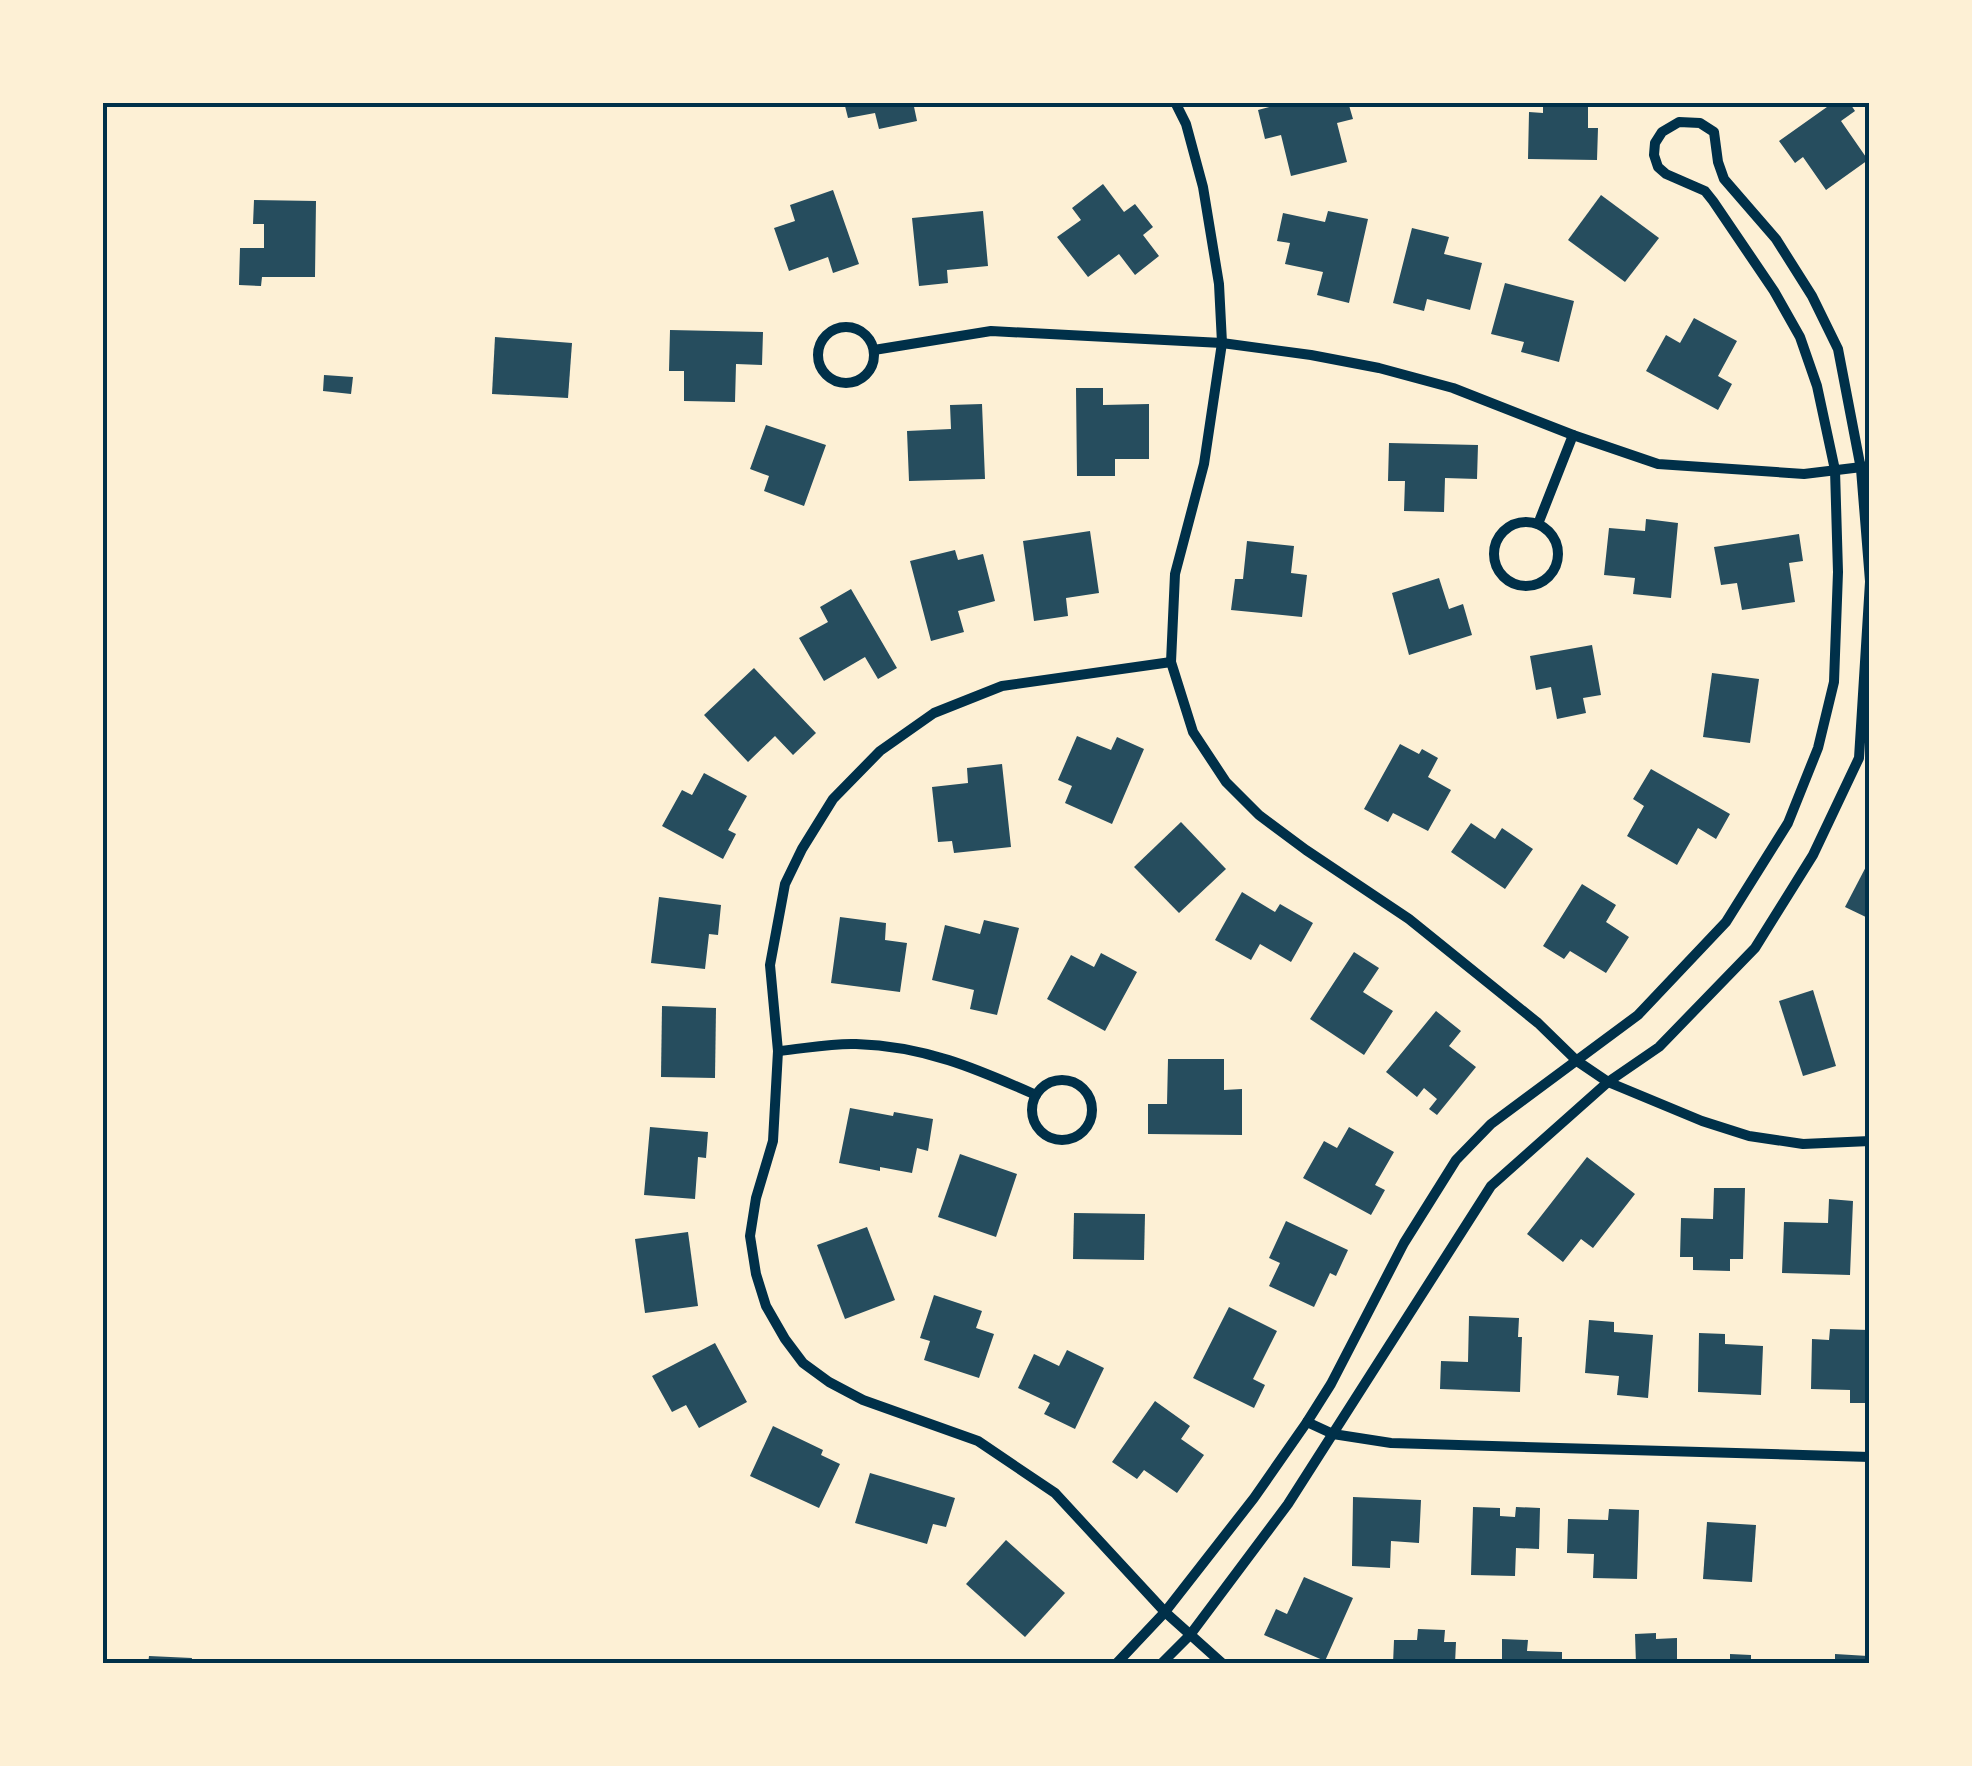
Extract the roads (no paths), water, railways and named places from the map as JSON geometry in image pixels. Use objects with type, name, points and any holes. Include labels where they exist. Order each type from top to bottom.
[{"type":"street","points":[[1175,102],[1186,124],[1203,187],[1219,284],[1222,342],[1204,464],[1175,574],[1171,662],[1193,732],[1226,782],[1259,815],[1423,930],[1538,1023],[1577,1061],[1608,1082],[1749,1136],[1803,1144],[1870,1141]]},
{"type":"street","points":[[1116,1664],[1165,1612],[1254,1498],[1307,1422],[1404,1243],[1456,1160],[1491,1124],[1638,1015],[1726,922],[1788,823],[1818,748],[1834,682],[1838,572],[1835,470],[1817,386],[1800,337],[1774,291],[1705,191],[1658,167],[1655,144],[1662,132],[1679,122],[1700,123],[1714,132],[1724,179],[1776,239],[1812,296],[1838,349],[1865,468],[1870,582],[1864,759],[1756,948],[1659,1047],[1608,1082],[1491,1186],[1288,1504],[1190,1635],[1161,1664]]},
{"type":"street","points":[[845,327],[860,330],[874,350],[872,365],[856,382],[831,380],[824,374],[817,355],[825,335],[845,327]]},
{"type":"street","points":[[874,350],[990,331],[1222,342],[1379,368],[1454,388],[1658,464],[1804,474],[1865,468]]},
{"type":"street","points":[[1538,524],[1573,435]]},
{"type":"street","points":[[1522,522],[1538,524],[1555,538],[1557,566],[1539,584],[1512,584],[1497,568],[1496,542],[1505,530],[1522,522]]},
{"type":"street","points":[[1171,662],[1002,686],[934,713],[880,751],[833,799],[785,884],[770,965],[778,1051],[773,1141],[756,1198],[750,1236],[766,1306],[803,1363],[828,1382],[863,1400],[978,1441],[1043,1484],[1165,1612],[1223,1664]]},
{"type":"street","points":[[778,1051],[854,1044],[908,1049],[964,1064],[1036,1095]]},
{"type":"street","points":[[1074,1082],[1089,1096],[1089,1124],[1071,1139],[1047,1136],[1033,1118],[1036,1095],[1050,1083],[1074,1082]]},
{"type":"street","points":[[1307,1422],[1333,1434],[1390,1443],[1870,1457]]}]
